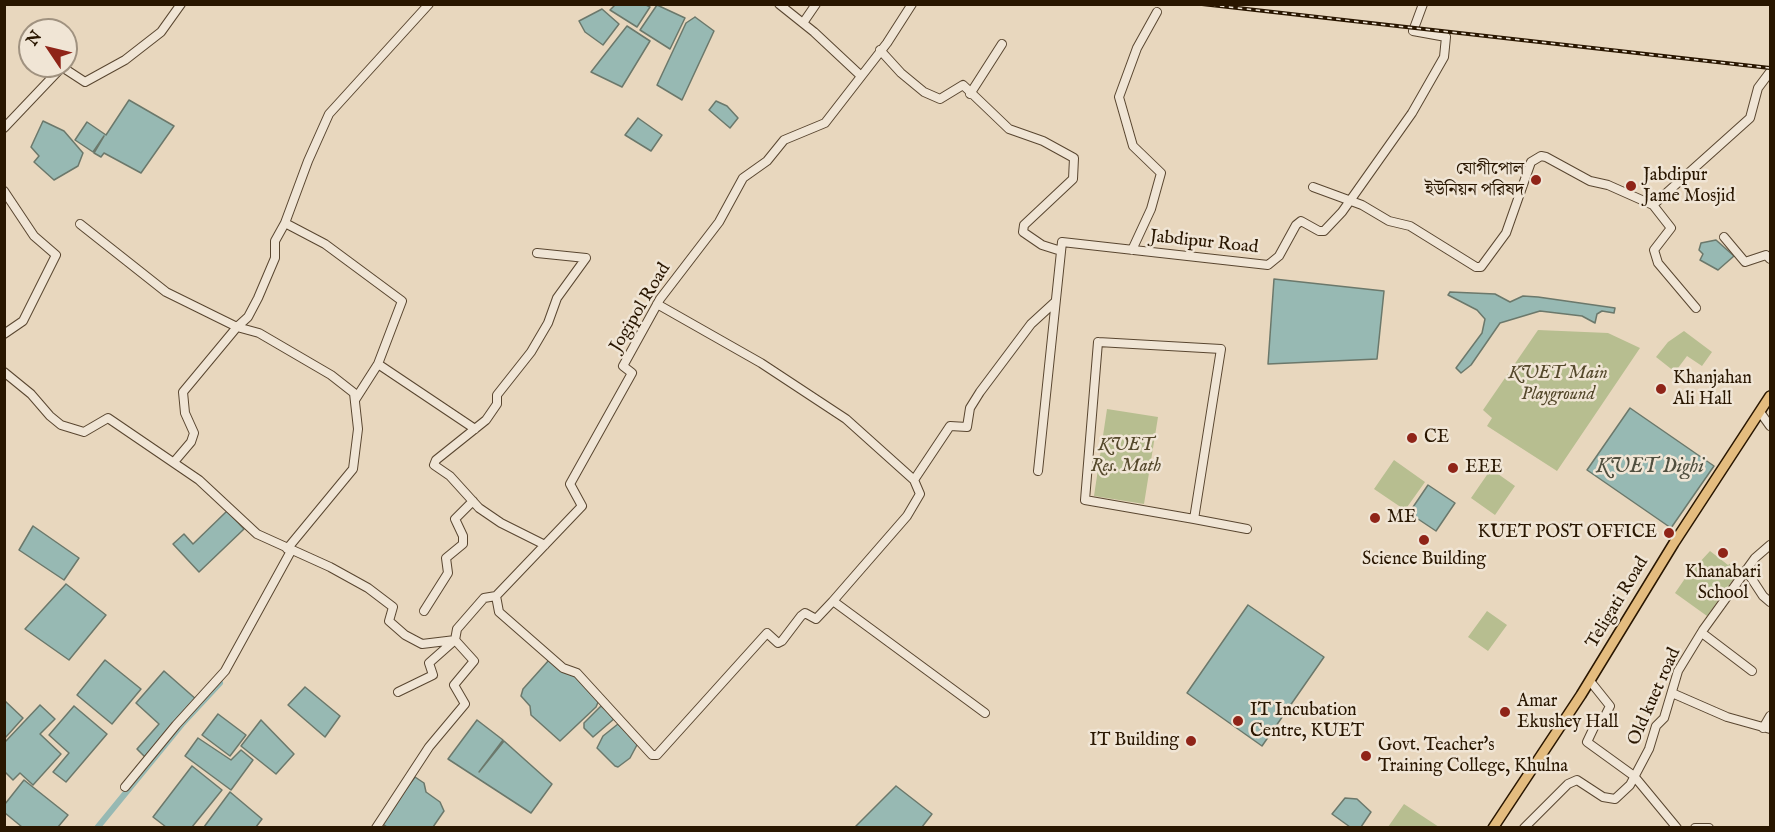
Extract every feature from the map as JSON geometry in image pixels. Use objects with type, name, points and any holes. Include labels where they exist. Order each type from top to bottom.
[{"type":"main road","name":"Teligati Road","points":[[1493,828],[1590,681],[1674,543],[1770,396]]},
{"type":"street","points":[[4,128],[62,66],[85,82],[125,60],[161,32],[181,4]]},
{"type":"street","points":[[174,462],[191,442],[194,433],[185,413],[183,392],[248,317],[258,298],[275,258],[275,241],[285,223],[308,161],[329,114],[429,4]]},
{"type":"street","points":[[779,4],[860,75]]},
{"type":"street","points":[[803,23],[816,4]]},
{"type":"street","name":"Jogipol Road","points":[[398,692],[434,675],[429,663],[455,640],[457,629],[484,598],[496,596],[582,506],[570,484],[632,374],[623,366],[657,304],[719,222],[743,178],[767,161],[784,140],[825,123],[912,4]]},
{"type":"street","name":"Jabdipur Road","points":[[1061,251],[1062,242],[1268,265],[1279,256],[1296,225],[1301,221],[1318,231],[1324,231],[1349,201],[1412,113],[1444,57],[1446,37],[1413,31],[1423,4]]},
{"type":"street","points":[[1132,250],[1151,209],[1161,174],[1133,146],[1119,97],[1137,48],[1157,12]]},
{"type":"street","points":[[970,94],[1002,44]]},
{"type":"street","points":[[880,50],[901,73],[924,92],[940,99],[963,85],[1009,129],[1043,141],[1074,158],[1073,179],[1024,225],[1023,232],[1042,245],[1061,251],[1038,471]]},
{"type":"street","points":[[1653,205],[1750,118],[1758,88],[1770,72]]},
{"type":"street","points":[[1313,187],[1386,217],[1389,221],[1410,226],[1476,267],[1482,267],[1506,233],[1531,162],[1541,156],[1560,163],[1590,181],[1608,185],[1653,205],[1671,228],[1654,250],[1658,263],[1696,308]]},
{"type":"street","points":[[4,191],[34,236],[56,255],[23,321],[4,334]]},
{"type":"street","points":[[285,223],[325,244],[402,301],[378,364],[354,400]]},
{"type":"street","points":[[80,224],[166,292],[237,327],[259,333],[301,356],[354,393],[358,429],[353,469],[289,550],[225,671],[176,725],[125,787]]},
{"type":"street","points":[[1724,237],[1745,262],[1766,255],[1770,259]]},
{"type":"street","points":[[537,254],[586,258],[557,298],[548,323],[531,352],[497,395],[497,404],[486,420],[436,460],[434,465],[450,476],[473,501],[501,523],[545,545]]},
{"type":"street","points":[[914,480],[950,426],[968,428],[970,408],[980,392],[1031,324],[1055,302]]},
{"type":"street","points":[[496,596],[499,612],[563,668],[577,673],[652,755],[657,755],[767,633],[778,643],[801,616],[805,614],[816,619],[907,516],[920,494],[914,480],[846,419],[761,363],[657,304]]},
{"type":"street","points":[[1194,519],[1221,349],[1098,342],[1084,500],[1247,529]]},
{"type":"street","points":[[378,364],[475,429]]},
{"type":"street","points":[[4,372],[31,394],[61,425],[84,432],[108,418],[199,480],[257,534],[330,567],[368,588],[393,607],[389,621],[405,635],[422,644],[455,640],[474,661],[454,685],[465,704],[429,747],[376,828]]},
{"type":"street","points":[[1760,412],[1770,426]]},
{"type":"street","points":[[424,611],[448,573],[446,558],[463,544],[463,536],[455,519],[473,501]]},
{"type":"street","name":"Old kuet road","points":[[1524,828],[1568,784],[1577,780],[1603,797],[1615,799],[1629,785],[1649,749],[1656,726],[1664,718],[1678,671],[1746,570],[1770,545]]},
{"type":"street","points":[[1746,570],[1763,597],[1770,602]]},
{"type":"street","points":[[834,601],[985,713]]},
{"type":"street","points":[[1702,633],[1752,671]]},
{"type":"street","points":[[1590,681],[1610,706],[1603,720],[1596,723],[1587,742],[1634,776],[1677,828]]},
{"type":"street","points":[[1672,693],[1727,717],[1767,728],[1770,716]]},
{"type":"street","points":[[1695,828],[1709,828]]},
{"type":"green space","name":"KUET Main Playground","points":[[1538,330],[1608,333],[1640,348],[1557,471],[1487,426],[1492,418],[1483,410]]},
{"type":"green space","points":[[1684,331],[1712,352],[1702,366],[1687,356],[1675,372],[1656,357],[1668,342]]},
{"type":"green space","name":"KUET Res. Math","points":[[1107,409],[1158,417],[1144,504],[1094,496]]},
{"type":"green space","points":[[1394,460],[1425,482],[1405,510],[1374,489]]},
{"type":"green space","points":[[1491,469],[1515,486],[1495,515],[1471,498]]},
{"type":"green space","points":[[1710,551],[1728,565],[1731,563],[1740,570],[1707,616],[1675,593]]},
{"type":"green space","points":[[1487,611],[1507,625],[1488,651],[1468,637]]},
{"type":"green space","points":[[1404,804],[1439,827],[1388,827]]},
{"type":"water","points":[[616,4],[650,7],[637,27],[610,10]]},
{"type":"water","points":[[657,5],[685,18],[670,49],[640,30]]},
{"type":"water","points":[[602,9],[619,24],[603,45],[585,32],[579,21]]},
{"type":"water","points":[[695,17],[714,31],[682,100],[657,85],[686,23]]},
{"type":"water","points":[[627,26],[650,41],[622,87],[591,72]]},
{"type":"water","points":[[129,100],[174,126],[141,173],[104,153],[101,157],[94,153],[104,136],[93,152],[75,140],[87,122],[106,135]]},
{"type":"water","points":[[716,101],[727,106],[738,118],[730,128],[709,110]]},
{"type":"water","points":[[638,118],[662,135],[651,151],[625,135]]},
{"type":"water","points":[[43,121],[64,131],[83,153],[78,166],[54,180],[34,162],[39,156],[31,147]]},
{"type":"water","points":[[1716,240],[1734,256],[1718,270],[1700,260],[1703,254],[1699,250],[1701,243]]},
{"type":"water","points":[[1274,279],[1384,291],[1377,359],[1268,364]]},
{"type":"water","points":[[1450,292],[1495,294],[1510,302],[1523,296],[1615,308],[1614,313],[1602,311],[1597,314],[1595,323],[1582,316],[1540,311],[1500,323],[1471,365],[1461,373],[1456,368],[1482,333],[1485,319],[1477,310],[1448,295]]},
{"type":"water","name":"KUET Dighi","points":[[1630,408],[1714,466],[1671,528],[1587,470]]},
{"type":"water","points":[[1428,485],[1455,503],[1436,531],[1409,513]]},
{"type":"water","points":[[227,511],[244,529],[199,572],[173,544],[184,534],[193,544]]},
{"type":"water","points":[[33,526],[79,558],[64,580],[19,550]]},
{"type":"water","points":[[66,584],[106,615],[69,660],[25,629]]},
{"type":"water","points":[[1248,605],[1324,657],[1262,746],[1187,693]]},
{"type":"water","points":[[105,660],[141,689],[112,724],[77,695]]},
{"type":"water","points":[[549,660],[577,676],[599,700],[596,707],[560,741],[531,715],[530,706],[521,696],[523,689]]},
{"type":"water","points":[[164,671],[197,700],[146,758],[137,749],[159,724],[136,703]]},
{"type":"water","points":[[305,687],[340,716],[325,737],[288,705]]},
{"type":"water","points":[[4,700],[23,718],[5,738],[4,738]]},
{"type":"water","points":[[40,705],[55,719],[40,734],[61,754],[33,785],[20,773],[13,780],[5,772],[5,742]]},
{"type":"water","points":[[74,706],[107,734],[66,782],[53,772],[69,753],[49,735]]},
{"type":"water","points":[[601,706],[615,718],[593,737],[584,728],[584,723]]},
{"type":"water","points":[[218,714],[246,735],[230,756],[202,735]]},
{"type":"water","points":[[261,720],[294,754],[276,774],[241,746]]},
{"type":"water","points":[[477,720],[503,740],[479,772],[504,741],[552,784],[531,813],[448,759]]},
{"type":"water","points":[[618,724],[638,743],[630,758],[618,767],[597,748],[603,736]]},
{"type":"water","points":[[198,738],[231,760],[241,750],[253,760],[231,790],[185,756]]},
{"type":"water","points":[[192,766],[222,790],[192,827],[166,827],[153,817]]},
{"type":"water","points":[[415,777],[424,783],[426,792],[440,802],[444,811],[433,827],[387,827],[381,823]]},
{"type":"water","points":[[24,780],[68,815],[58,827],[22,827],[5,813],[5,804]]},
{"type":"water","points":[[896,786],[932,814],[922,827],[855,827]]},
{"type":"water","points":[[230,792],[262,819],[256,827],[204,827]]},
{"type":"water","points":[[1345,798],[1357,799],[1371,812],[1361,827],[1350,827],[1332,814]]},
{"type":"waterway","points":[[97,828],[182,724],[220,683]]},
{"type":"railway","points":[[1202,4],[1770,68]]},
{"type":"place","name":"যোগীপোল ইউনিয়ন পরিষদ","points":[[1536,180]]},
{"type":"place","name":"Jabdipur Jame Mosjid","points":[[1631,186]]},
{"type":"place","name":"Khanjahan Ali Hall","points":[[1661,389]]},
{"type":"place","name":"CE","points":[[1412,438]]},
{"type":"place","name":"EEE","points":[[1453,468]]},
{"type":"place","name":"ME","points":[[1375,518]]},
{"type":"place","name":"KUET POST OFFICE","points":[[1669,533]]},
{"type":"place","name":"Science Building","points":[[1424,540]]},
{"type":"place","name":"Khanabari School","points":[[1723,553]]},
{"type":"place","name":"Amar Ekushey Hall","points":[[1505,712]]},
{"type":"place","name":"IT Incubation Centre, KUET","points":[[1238,721]]},
{"type":"place","name":"IT Building","points":[[1191,741]]},
{"type":"place","name":"Govt. Teacher's Training College, Khulna","points":[[1366,756]]}]
